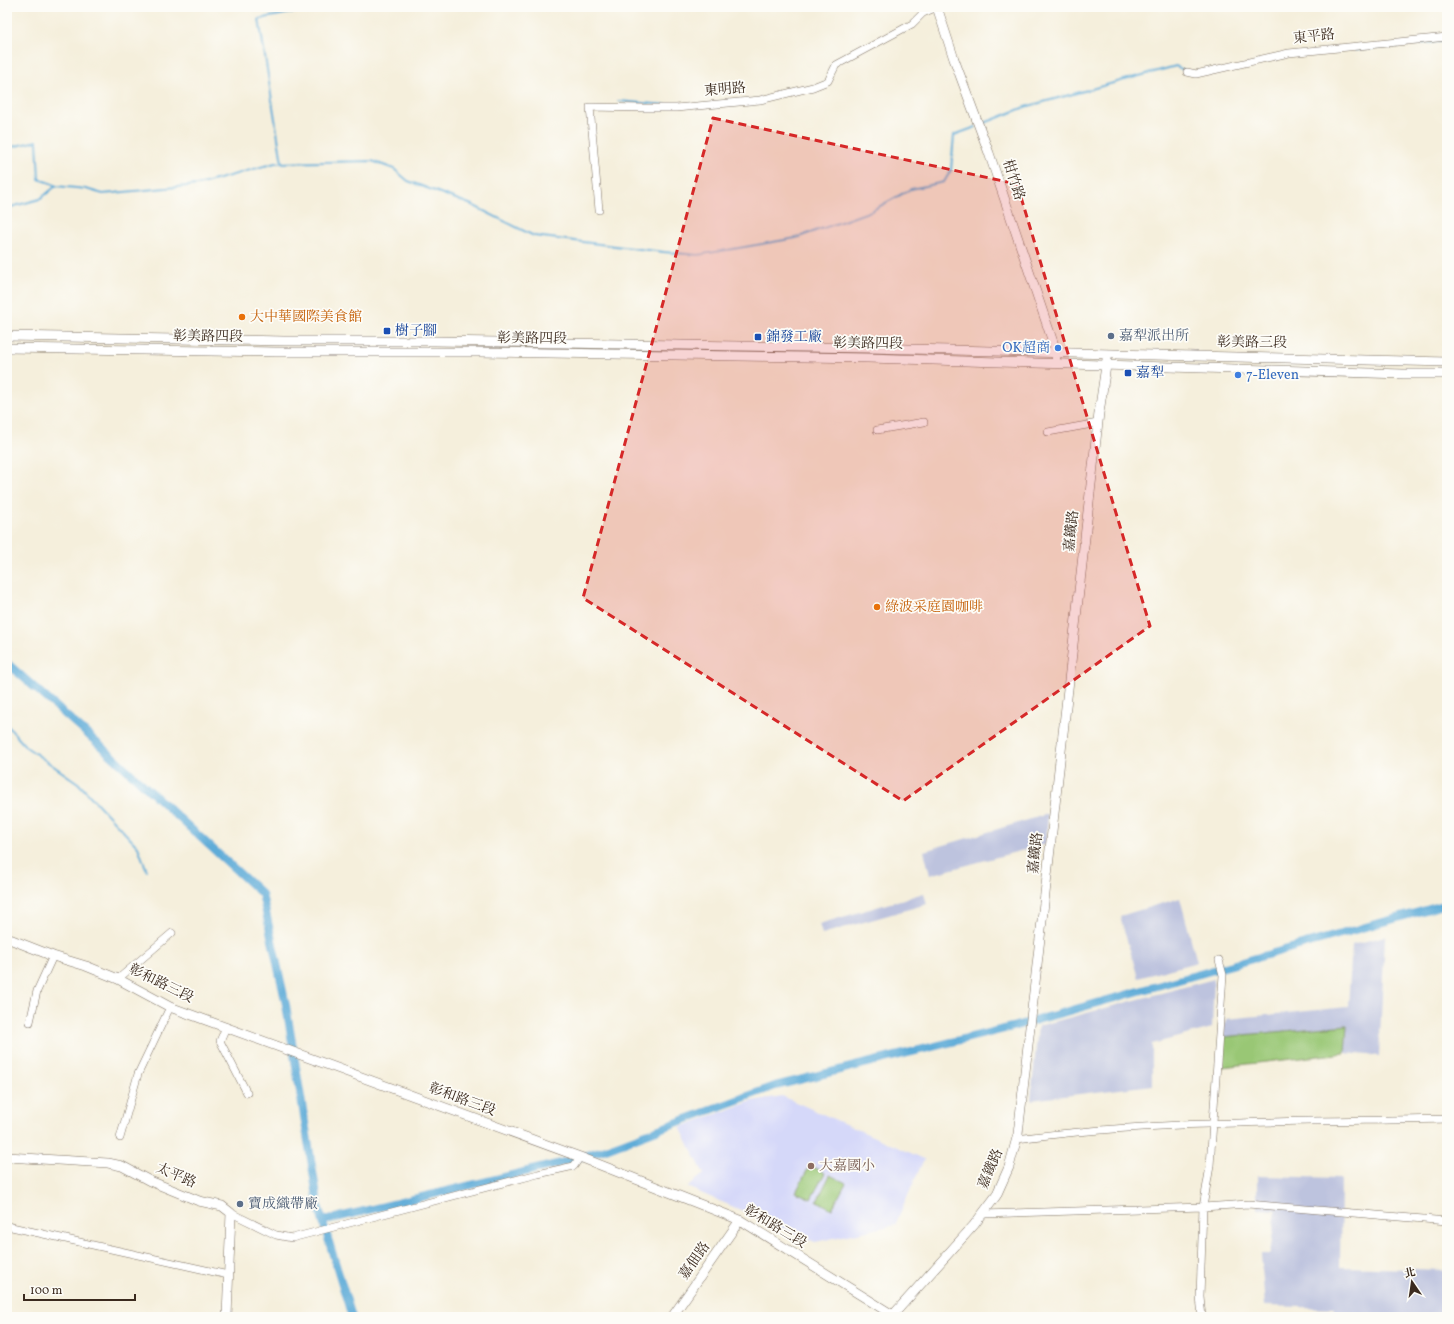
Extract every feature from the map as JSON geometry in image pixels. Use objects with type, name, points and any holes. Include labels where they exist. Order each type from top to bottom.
[{"type":"main road","name":"柑竹路","points":[[937,7],[954,59],[989,153],[1056,352],[1056,362]]},
{"type":"main road","name":"彰美路四段","points":[[7,336],[124,337],[284,342],[435,341],[1056,352]]},
{"type":"main road","points":[[124,337],[125,350]]},
{"type":"main road","name":"彰美路四段","points":[[7,348],[283,352],[479,352],[1056,362]]},
{"type":"main road","name":"彰美路三段","points":[[1056,352],[1447,362]]},
{"type":"main road","name":"嘉鐵路","points":[[894,1316],[983,1214],[996,1196],[1009,1167],[1017,1140],[1107,354]]},
{"type":"main road","name":"彰美路三段","points":[[1056,362],[1403,374],[1447,374]]},
{"type":"main road","name":"彰和路三段","points":[[7,938],[118,979],[170,1007],[568,1154],[580,1157],[740,1220],[894,1316]]},
{"type":"main road","name":"太平路","points":[[7,1157],[108,1163],[122,1166],[150,1181],[199,1201],[222,1206],[232,1213]]},
{"type":"main road","points":[[227,1317],[232,1213]]},
{"type":"main road","name":"嘉佃路","points":[[672,1317],[740,1220]]},
{"type":"street","name":"東明路","points":[[599,210],[590,107],[676,108],[760,100],[813,87],[828,81],[836,65],[912,24],[923,13],[937,7]]},
{"type":"street","name":"東平路","points":[[1187,72],[1196,74],[1289,53],[1447,37]]},
{"type":"street","points":[[877,430],[924,422]]},
{"type":"street","points":[[1048,432],[1098,423]]},
{"type":"street","points":[[118,979],[172,933]]},
{"type":"street","points":[[30,1022],[38,991],[53,956]]},
{"type":"street","points":[[1202,1317],[1200,1297],[1203,1207],[1210,1166],[1213,1124],[1223,975],[1220,963]]},
{"type":"street","points":[[120,1138],[138,1074],[170,1007]]},
{"type":"street","points":[[226,1027],[220,1041],[247,1093]]},
{"type":"street","points":[[1017,1140],[1108,1129],[1213,1124],[1447,1120]]},
{"type":"street","points":[[232,1213],[276,1235],[292,1238],[574,1166],[580,1157]]},
{"type":"street","points":[[983,1214],[1203,1207],[1248,1204],[1447,1221]]},
{"type":"street","points":[[7,1226],[228,1275]]},
{"type":"highlighted area","points":[[713,118],[1017,184],[1150,626],[903,801],[583,598]]},
{"type":"shaded area","points":[[1048,814],[1046,844],[930,875],[924,851]]},
{"type":"shaded area","points":[[924,893],[927,904],[822,934],[819,924]]},
{"type":"shaded area","points":[[1180,898],[1197,962],[1138,978],[1120,916]]},
{"type":"shaded area","points":[[1385,936],[1379,1056],[1345,1053],[1347,1025],[1223,1037],[1226,1019],[1348,1007],[1352,945]]},
{"type":"shaded area","points":[[1214,979],[1212,1028],[1152,1044],[1152,1085],[1031,1100],[1038,1026]]},
{"type":"shaded area","name":"大嘉國小","points":[[782,1096],[924,1159],[895,1225],[815,1242],[687,1187],[704,1174],[680,1127],[752,1101]]},
{"type":"shaded area","points":[[1257,1176],[1341,1178],[1340,1267],[1447,1270],[1447,1317],[1333,1317],[1334,1308],[1265,1306],[1261,1254],[1270,1254],[1276,1210],[1257,1209]]},
{"type":"green space","points":[[1347,1025],[1345,1053],[1222,1067],[1223,1037]]},
{"type":"green space","points":[[810,1165],[825,1173],[811,1199],[796,1192]]},
{"type":"green space","points":[[830,1175],[846,1183],[832,1209],[817,1201]]},
{"type":"waterway","points":[[282,163],[259,19],[321,7]]},
{"type":"waterway","points":[[1355,50],[1447,41]]},
{"type":"waterway","points":[[982,124],[1025,107],[1176,66],[1185,71]]},
{"type":"waterway","points":[[618,101],[667,105]]},
{"type":"waterway","points":[[7,208],[40,199],[56,186],[86,189],[103,194],[198,185],[275,163],[372,161],[394,169],[408,181],[472,205],[534,236],[698,255],[796,238],[871,211],[911,189],[944,182],[951,170],[954,135],[976,127]]},
{"type":"waterway","points":[[7,148],[37,141],[39,179],[55,185]]},
{"type":"waterway","points":[[7,663],[113,757],[262,894],[286,1005],[319,1209],[352,1317]]},
{"type":"waterway","points":[[7,725],[26,747],[78,783],[138,847],[147,871]]},
{"type":"waterway","points":[[323,1221],[557,1164],[603,1150],[775,1086],[1012,1027],[1447,904]]},
{"type":"place","name":"大中華國際美食館","points":[[242,317]]},
{"type":"place","name":"樹子腳","points":[[387,331]]},
{"type":"place","name":"嘉犁派出所","points":[[1111,336]]},
{"type":"place","name":"錦發工廠","points":[[758,337]]},
{"type":"place","name":"OK超商","points":[[1058,348]]},
{"type":"place","name":"嘉犁","points":[[1128,373]]},
{"type":"place","name":"7-Eleven","points":[[1238,375]]},
{"type":"place","name":"綠波采庭園咖啡","points":[[877,607]]},
{"type":"place","name":"大嘉國小","points":[[811,1166]]},
{"type":"place","name":"寶成織帶廠","points":[[240,1204]]}]
